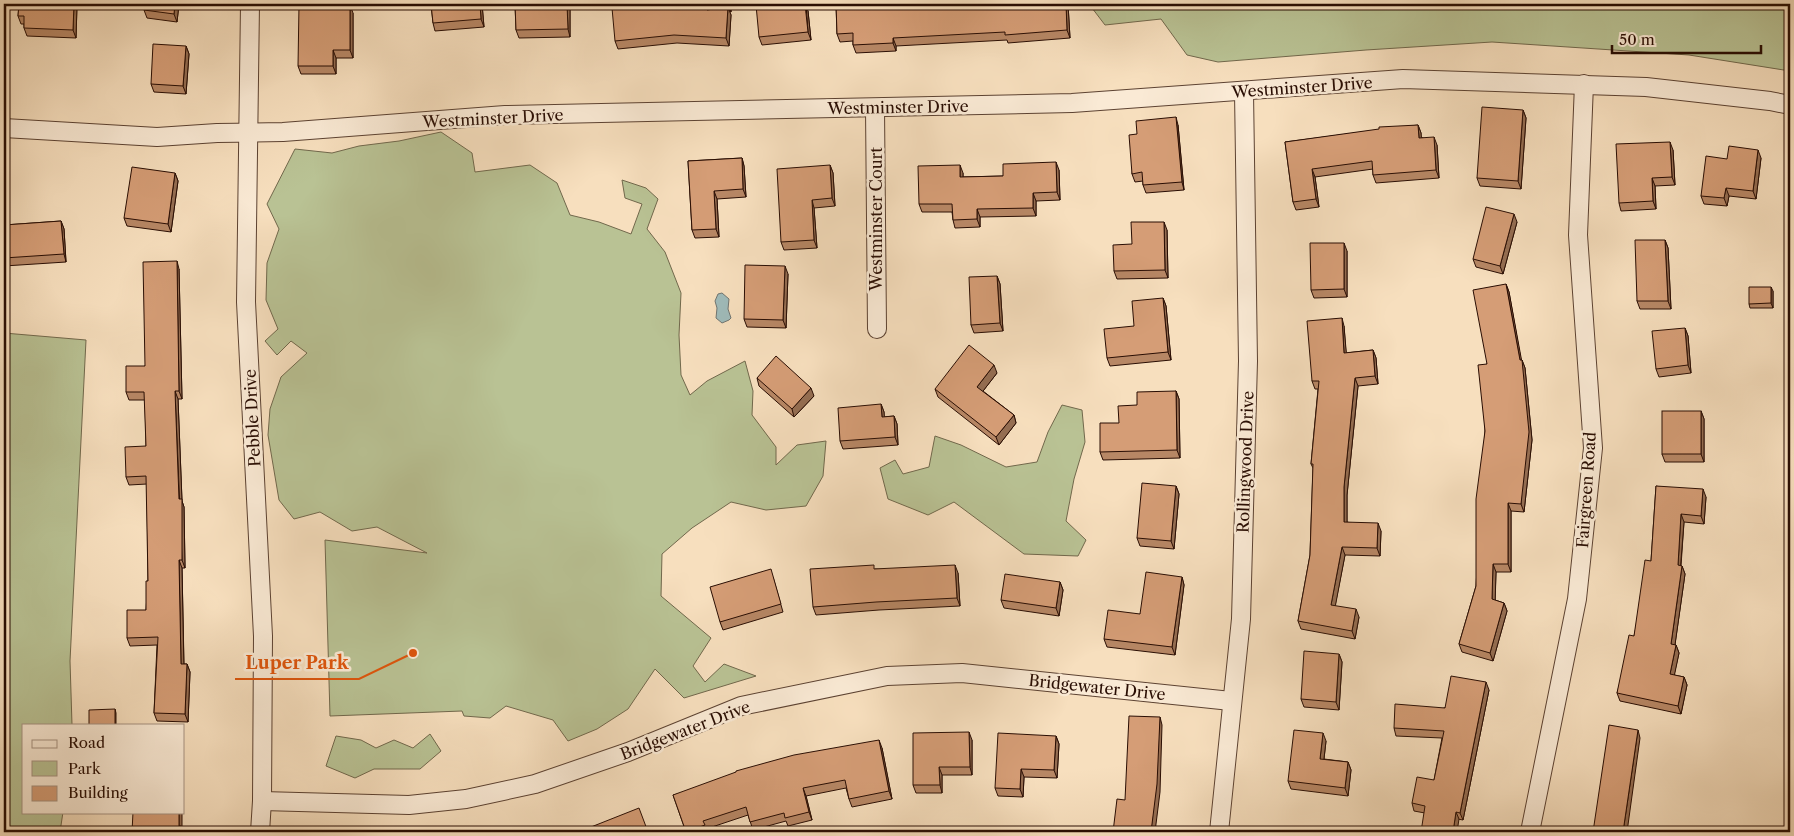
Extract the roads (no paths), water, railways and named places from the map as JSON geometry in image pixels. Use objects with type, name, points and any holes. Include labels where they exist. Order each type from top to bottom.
[{"type":"street","name":"Pebble Drive","points":[[250,4],[246,302],[263,636],[262,801],[260,832]]},
{"type":"street","name":"Westminster Drive","points":[[4,128],[157,137],[217,133],[283,132],[505,115],[1072,103],[1403,80],[1584,84],[1646,88],[1770,101],[1790,106]]},
{"type":"street","name":"Fairgreen Road","points":[[1530,832],[1577,599],[1593,448],[1578,235],[1584,84]]},
{"type":"street","name":"Rollingwood Drive","points":[[1219,832],[1231,701],[1241,619],[1248,360],[1244,92]]},
{"type":"street","name":"Westminster Court","points":[[876,108],[877,329]]},
{"type":"street","name":"Bridgewater Drive","points":[[262,801],[409,805],[466,799],[535,784],[628,752],[741,706],[887,676],[962,673],[1231,701]]},
{"type":"water","points":[[722,293],[729,299],[728,309],[731,318],[722,323],[716,318],[717,308],[715,301],[718,294]]},
{"type":"place","name":"Luper Park","points":[[413,653]]}]
